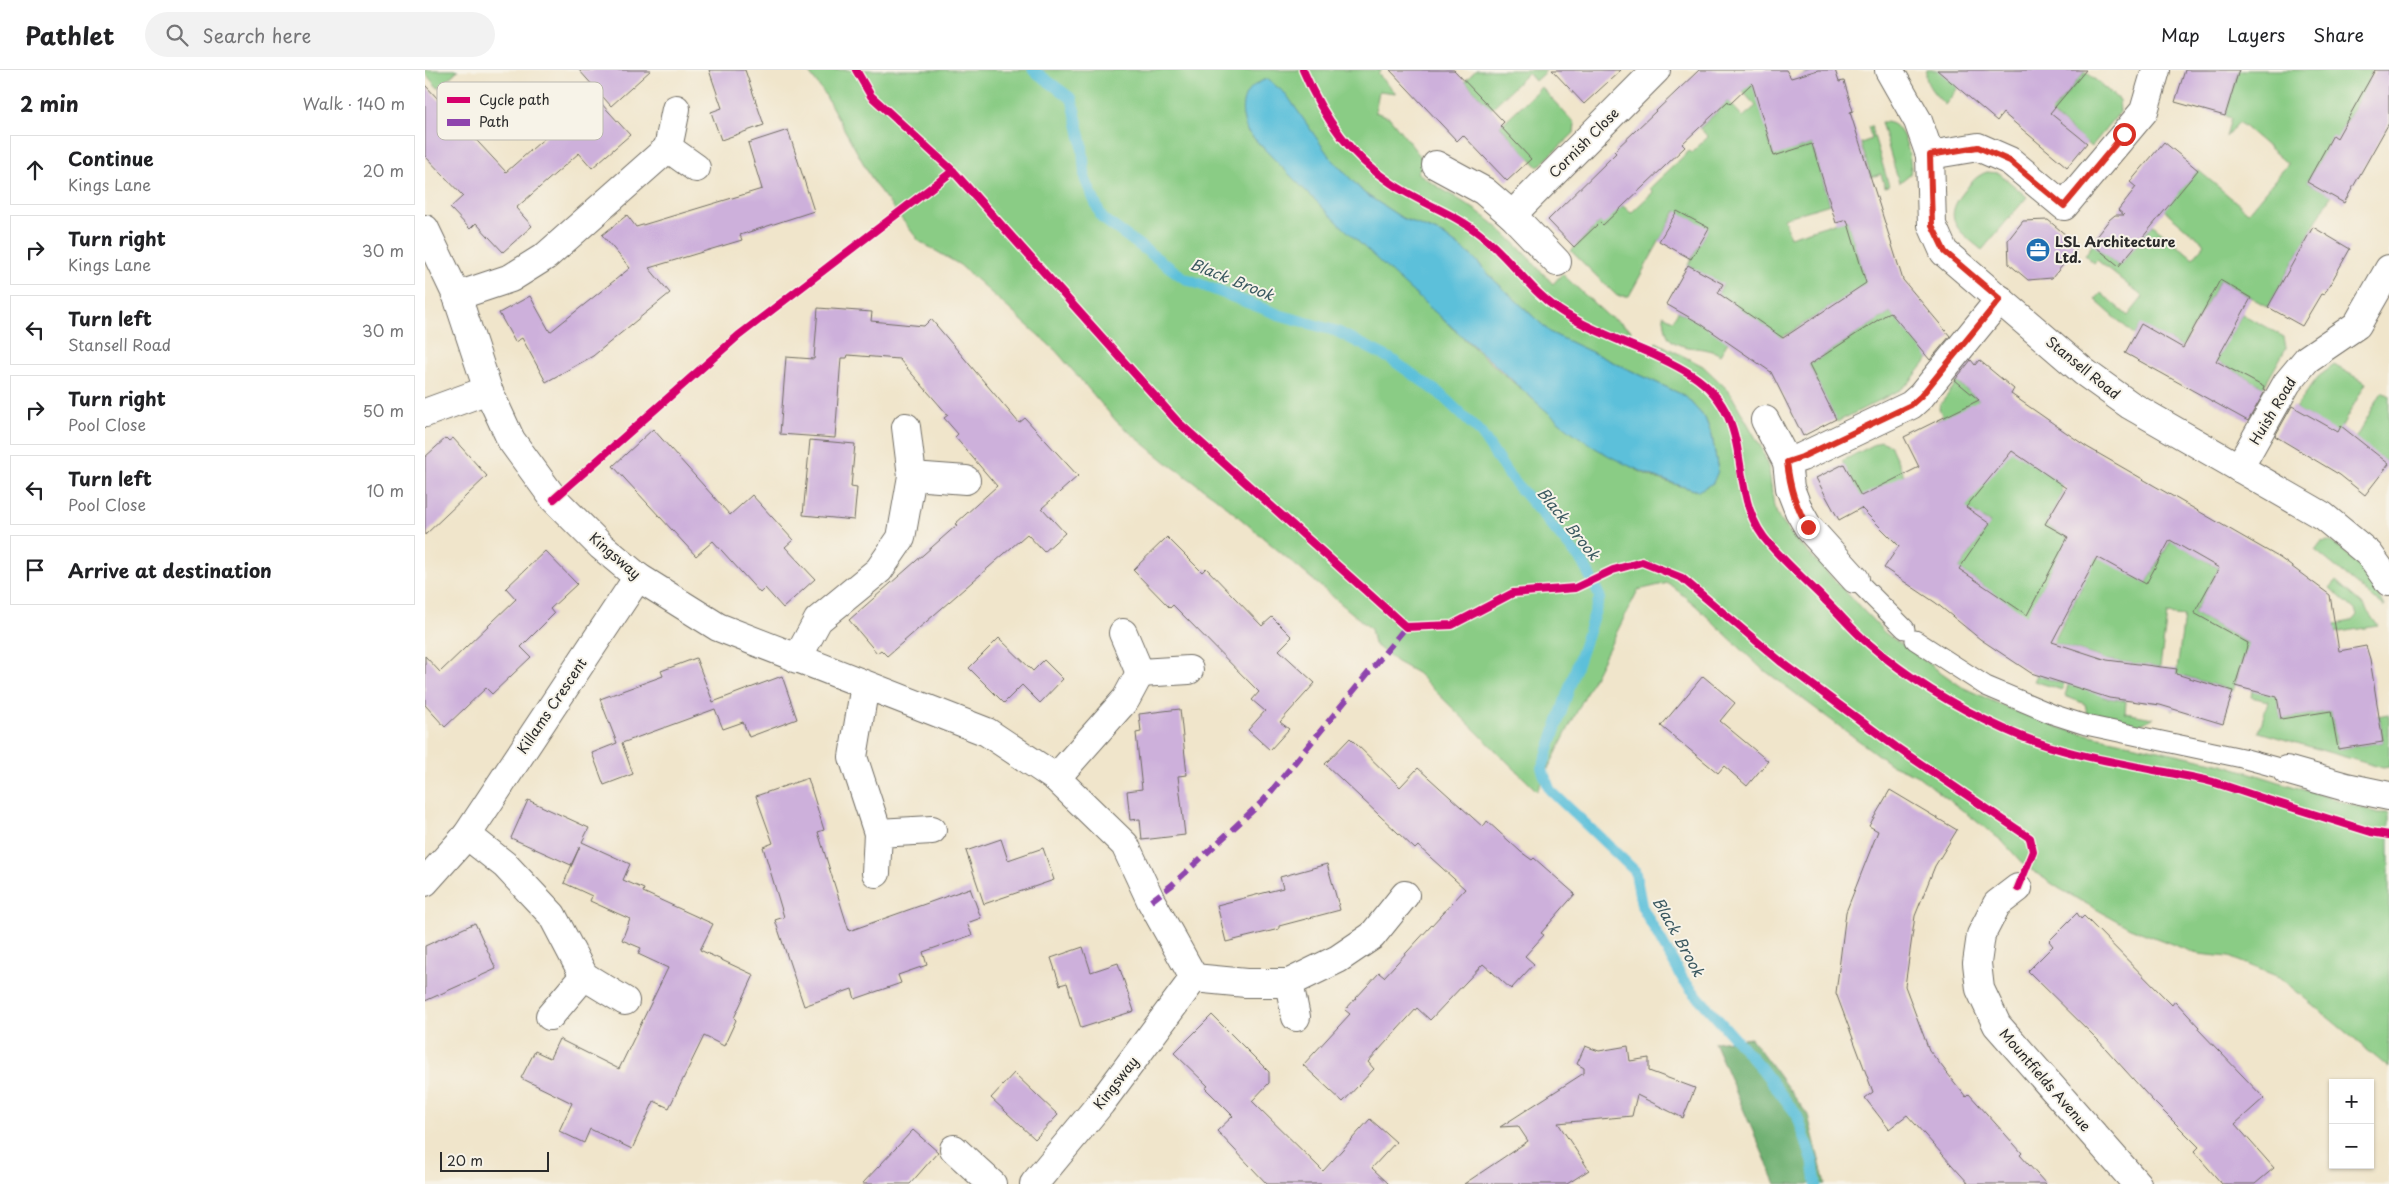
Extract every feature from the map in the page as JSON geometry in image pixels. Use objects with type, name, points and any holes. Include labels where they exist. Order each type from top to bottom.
[{"type":"street","name":"Cornish Close","points":[[1512,215],[1657,70]]},
{"type":"street","name":"Stansell Road","points":[[1889,70],[1917,122],[1930,155],[1932,225],[1945,252],[2085,372],[2130,405],[2323,516],[2369,554],[2389,582]]},
{"type":"street","points":[[1930,155],[1978,147],[2010,161],[2064,206],[2144,111],[2156,70]]},
{"type":"street","points":[[457,296],[511,278],[546,256],[668,148],[676,109]]},
{"type":"street","points":[[668,148],[696,168]]},
{"type":"street","points":[[1436,165],[1484,191],[1512,215],[1557,262]]},
{"type":"street","name":"Kingsway","points":[[425,229],[457,296],[488,390],[511,440],[554,499],[601,546],[638,577],[718,627],[987,732],[1056,778],[1125,845],[1151,901],[1193,978],[1101,1103],[1034,1184]]},
{"type":"street","name":"Huish Road","points":[[2239,468],[2287,384],[2307,359],[2357,325],[2389,269]]},
{"type":"street","points":[[1787,462],[1802,457],[1911,405],[1921,396],[2000,299]]},
{"type":"street","points":[[425,413],[488,390]]},
{"type":"street","points":[[1765,420],[1787,462],[1790,488],[1808,527],[1855,579]]},
{"type":"street","points":[[797,659],[818,620],[879,570],[901,538],[912,476],[906,427]]},
{"type":"street","points":[[912,476],[965,480]]},
{"type":"street","name":"Killams Crescent","points":[[425,882],[467,835],[638,577]]},
{"type":"street","points":[[1056,778],[1127,699],[1140,673],[1123,633]]},
{"type":"street","points":[[1140,673],[1189,670]]},
{"type":"street","points":[[865,685],[853,757],[878,833],[876,873]]},
{"type":"street","points":[[2286,770],[2346,787],[2389,796]]},
{"type":"street","points":[[878,833],[932,830]]},
{"type":"street","points":[[467,835],[505,865],[552,915],[584,976],[625,1000]]},
{"type":"street","name":"Mountfields Avenue","points":[[2018,888],[1997,904],[1981,935],[1977,963],[1980,989],[1997,1026],[2137,1184]]},
{"type":"street","points":[[1193,978],[1246,984],[1289,983],[1338,959],[1372,936],[1405,895]]},
{"type":"street","points":[[550,1016],[584,976]]},
{"type":"street","points":[[1289,983],[1296,1017]]},
{"type":"street","points":[[954,1149],[992,1184]]},
{"type":"lane","points":[[1855,579],[1910,634],[1986,686],[2052,714],[2086,724],[2242,758],[2286,770]]},
{"type":"green space","points":[[425,70],[458,70],[445,82],[437,82],[437,87],[425,73]]},
{"type":"green space","points":[[807,70],[1382,70],[1378,74],[1396,93],[1379,91],[1375,112],[1389,117],[1425,162],[1417,172],[1476,210],[1494,224],[1553,284],[1562,274],[1608,316],[1631,330],[1629,335],[1654,347],[1656,342],[1703,366],[1729,391],[1762,449],[1769,470],[1774,507],[1779,518],[1795,539],[1885,633],[1962,687],[2019,713],[2063,729],[2222,764],[2378,813],[2389,813],[2389,1068],[2279,977],[2229,957],[2198,954],[2130,928],[2060,889],[2024,865],[2002,841],[1918,776],[1890,764],[1760,667],[1695,605],[1668,583],[1638,590],[1537,791],[1417,673],[1397,662],[1374,644],[1371,629],[1215,497],[1166,462],[1117,422],[1056,351],[960,265],[919,241],[876,186],[824,93]],"holes":[[[1247,131],[1329,156],[1364,193],[1402,218],[1442,234],[1473,257],[1495,281],[1551,333],[1685,396],[1705,418],[1712,436],[1718,471],[1698,491],[1644,474],[1607,453],[1579,434],[1497,369],[1333,217]]]},
{"type":"green space","points":[[1476,70],[1547,70],[1535,81],[1528,73],[1491,109],[1465,81]]},
{"type":"green space","points":[[1745,70],[1762,98],[1804,74],[1768,137],[1774,155],[1812,144],[1830,204],[1784,218],[1790,237],[1847,219],[1863,273],[1868,283],[1781,338],[1725,298],[1728,342],[1720,355],[1707,350],[1677,344],[1671,340],[1666,332],[1663,315],[1673,320],[1678,311],[1701,323],[1723,285],[1688,265],[1708,229],[1676,211],[1629,296],[1617,296],[1571,251],[1600,222],[1623,206],[1631,213],[1651,194],[1653,192],[1650,188],[1689,151],[1691,153],[1708,137],[1700,128],[1728,101],[1743,117],[1756,106],[1731,79]]},
{"type":"green space","points":[[1927,70],[1965,70],[1958,88],[1945,105],[1928,84]]},
{"type":"green space","points":[[2239,70],[2371,70],[2364,95],[2389,116],[2359,99],[2340,132],[2370,156],[2333,136],[2307,182],[2331,195],[2268,307],[2220,280],[2182,347],[2141,325],[2135,335],[2095,300],[2101,293],[2128,316],[2143,297],[2097,260],[2094,263],[2085,255],[2093,244],[2119,266],[2153,225],[2193,258],[2205,244],[2164,210],[2198,170],[2248,212],[2288,164],[2239,122],[2226,137],[2231,118],[2225,116]]},
{"type":"green space","points":[[2085,71],[2119,100],[2120,112],[2091,147],[2051,113]]},
{"type":"green space","points":[[1541,87],[1575,124],[1574,133],[1538,167],[1500,126]]},
{"type":"green space","points":[[1881,122],[1895,126],[1900,131],[1907,145],[1911,168],[1910,174],[1899,183]]},
{"type":"green space","points":[[1871,126],[1889,186],[1885,187],[1881,174],[1871,177],[1861,143],[1872,139],[1868,127]]},
{"type":"green space","points":[[1987,172],[1999,173],[2027,197],[1982,250],[1956,225],[1954,211],[1957,202],[1971,183]]},
{"type":"green space","points":[[1890,312],[1929,358],[1909,383],[1900,390],[1837,422],[1809,365]]},
{"type":"green space","points":[[2242,314],[2284,337],[2286,348],[2264,387],[2216,361]]},
{"type":"green space","points":[[2334,365],[2366,383],[2338,433],[2295,408],[2318,377]]},
{"type":"green space","points":[[1957,382],[1995,413],[2012,450],[2061,484],[2062,495],[2045,524],[2146,584],[2171,540],[2219,568],[2194,613],[2258,649],[2335,627],[2335,624],[2352,621],[2357,615],[2355,610],[2330,588],[2336,581],[2362,604],[2378,626],[2301,638],[2278,701],[2281,719],[2331,711],[2338,749],[2383,742],[2379,716],[2389,714],[2389,767],[2383,768],[2259,732],[2268,701],[2251,697],[2252,690],[2245,653],[2233,691],[2184,676],[2174,710],[2172,709],[2184,616],[2167,614],[2160,667],[2107,660],[2103,697],[2126,701],[2125,713],[2153,718],[2139,725],[2087,713],[2085,704],[2065,696],[2068,685],[2102,658],[2054,643],[2043,677],[2064,684],[2062,690],[2034,681],[2082,586],[2051,569],[2024,625],[1986,599],[1991,591],[1959,569],[1990,523],[1975,513],[1904,537],[1899,546],[1892,540],[1916,516],[1891,490],[1867,515],[1862,508],[1865,506],[1842,461],[1881,441],[1890,445],[1904,475],[1958,461],[1937,420],[1943,418],[1939,408],[1940,405]]},
{"type":"green space","points":[[2382,392],[2389,396],[2389,464],[2355,439]]},
{"type":"green space","points":[[2329,541],[2346,553],[2362,570],[2375,588],[2384,607],[2315,550],[2321,542]]},
{"type":"green space","points":[[1751,1038],[1808,1115],[1825,1184],[1776,1184],[1714,1042]]},
{"type":"water","points":[[1267,79],[1286,94],[1329,156],[1364,193],[1402,218],[1442,234],[1473,257],[1495,281],[1551,333],[1685,396],[1705,418],[1712,436],[1718,471],[1713,483],[1698,491],[1672,483],[1621,462],[1583,440],[1556,419],[1397,278],[1306,191],[1247,131],[1243,114],[1244,99],[1252,88]]},
{"type":"building","points":[[579,70],[651,70],[611,106],[603,97],[603,82],[590,82]]},
{"type":"building","points":[[709,70],[745,70],[764,125],[721,140],[711,112],[722,108]]},
{"type":"building","points":[[1390,70],[1454,70],[1504,122],[1500,126],[1531,159],[1507,181],[1463,135],[1457,141]]},
{"type":"building","points":[[1552,70],[1621,70],[1584,104]]},
{"type":"building","points":[[1699,70],[1786,70],[1791,78],[1818,70],[1835,70],[1839,82],[1844,81],[1853,111],[1850,112],[1903,280],[1950,336],[1930,360],[1890,312],[1809,365],[1836,419],[1803,436],[1771,372],[1701,324],[1666,304],[1688,265],[1723,284],[1718,293],[1783,338],[1866,283],[1847,220],[1836,223],[1812,144],[1774,156],[1752,83],[1730,104],[1728,101],[1682,144],[1685,147],[1603,225],[1600,222],[1574,247],[1548,220],[1616,153],[1614,151]]},
{"type":"building","points":[[1937,70],[2086,70],[2050,113],[2087,143],[2067,167],[2003,113],[1997,121]]},
{"type":"building","points":[[2185,70],[2239,70],[2225,116],[2175,102]]},
{"type":"building","points":[[2375,70],[2389,70],[2389,123],[2344,203],[2307,182],[2333,135],[2337,138]]},
{"type":"building","points":[[425,85],[437,98],[437,140],[476,140],[506,172],[542,140],[603,140],[603,105],[630,135],[592,168],[579,153],[516,208],[532,226],[503,252],[476,223],[470,229],[450,208],[463,196],[425,156]]},
{"type":"building","points":[[788,130],[814,211],[740,235],[742,240],[649,268],[670,293],[593,356],[546,382],[522,338],[515,342],[499,313],[530,296],[550,332],[630,268],[602,235],[627,215],[636,227],[762,189],[748,143]]},
{"type":"building","points":[[2164,142],[2198,170],[2119,266],[2091,243],[2109,220],[2115,215],[2124,215],[2118,210],[2136,187],[2130,182]]},
{"type":"building","points":[[1677,211],[1709,228],[1691,259],[1659,241]]},
{"type":"building","name":"LSL Architecture Ltd.","points":[[2048,220],[2079,246],[2052,278],[2028,280],[2009,264],[2008,240],[2023,221]]},
{"type":"building","points":[[2313,227],[2350,249],[2324,295],[2321,294],[2302,326],[2268,307]]},
{"type":"building","points":[[2220,280],[2251,298],[2216,361],[2264,387],[2263,390],[2265,391],[2248,421],[2125,353],[2141,324],[2183,348]]},
{"type":"building","points":[[818,308],[872,312],[871,321],[924,326],[931,319],[1019,423],[1025,418],[1078,476],[1042,508],[1065,533],[1044,552],[1027,534],[887,656],[881,650],[877,653],[849,620],[957,525],[955,524],[997,486],[955,437],[958,434],[944,418],[948,415],[899,359],[848,355],[847,358],[841,358],[835,438],[780,434],[786,357],[814,359]]},
{"type":"building","points":[[1971,360],[1975,365],[1979,360],[2014,389],[2011,394],[2087,447],[2280,558],[2330,595],[2339,651],[2366,646],[2370,659],[2383,742],[2338,749],[2331,711],[2281,719],[2277,697],[2235,686],[2248,643],[2194,613],[2219,568],[2170,540],[2146,584],[2097,557],[2052,642],[2107,660],[2177,669],[2176,674],[2233,691],[2223,724],[2160,705],[2109,698],[2031,673],[1980,639],[1936,603],[1884,568],[1899,546],[1861,508],[1839,520],[1816,478],[1844,464],[1861,496],[1919,467],[1904,437],[1979,400],[1955,380]],"holes":[[[2012,451],[2066,488],[2045,524],[2068,537],[2027,615],[1959,569],[1990,524],[1966,507]]]},
{"type":"building","points":[[2292,406],[2338,432],[2341,426],[2389,464],[2365,495],[2340,475],[2275,436]]},
{"type":"building","points":[[653,429],[730,515],[752,495],[793,540],[785,547],[815,579],[783,608],[765,588],[760,593],[713,541],[696,556],[613,466]]},
{"type":"building","points":[[446,438],[449,441],[453,438],[487,476],[425,535],[425,457]]},
{"type":"building","points":[[810,440],[855,444],[851,487],[857,488],[854,520],[803,515]]},
{"type":"building","points":[[1167,537],[1202,572],[1206,568],[1262,626],[1272,617],[1292,637],[1279,650],[1315,683],[1280,722],[1289,729],[1270,750],[1248,730],[1265,711],[1252,700],[1259,692],[1173,605],[1170,608],[1133,570]]},
{"type":"building","points":[[545,551],[577,584],[550,609],[554,614],[521,647],[531,657],[492,694],[486,688],[445,727],[425,705],[425,656],[440,672],[516,599],[506,588]]},
{"type":"building","points":[[999,638],[1033,671],[1044,660],[1063,679],[1040,703],[1022,685],[1004,703],[969,668]]},
{"type":"building","points":[[696,658],[713,702],[782,676],[797,719],[749,737],[743,722],[723,729],[715,709],[622,743],[633,774],[604,785],[592,753],[617,743],[600,699],[663,676],[661,671]]},
{"type":"building","points":[[1703,676],[1735,703],[1720,721],[1768,761],[1747,786],[1724,766],[1718,773],[1661,726]]},
{"type":"building","points":[[1180,709],[1187,775],[1178,776],[1185,835],[1142,840],[1140,819],[1130,820],[1127,791],[1142,789],[1136,733],[1141,732],[1139,714]]},
{"type":"building","points":[[1350,738],[1400,787],[1418,768],[1483,827],[1487,821],[1521,852],[1532,860],[1534,858],[1575,894],[1541,933],[1544,935],[1525,956],[1534,964],[1511,989],[1483,964],[1430,1020],[1417,1008],[1368,1062],[1374,1069],[1343,1102],[1303,1065],[1350,1014],[1345,1010],[1379,973],[1384,977],[1465,889],[1418,846],[1415,849],[1325,764]]},
{"type":"building","points":[[808,778],[824,830],[818,832],[849,931],[970,888],[981,918],[967,923],[972,935],[923,952],[927,965],[898,975],[901,983],[855,999],[852,989],[804,1006],[775,920],[784,917],[763,847],[773,843],[756,796]]},
{"type":"building","points":[[1890,790],[1957,830],[1935,866],[1915,916],[1905,986],[1929,1050],[1966,1097],[1969,1094],[2022,1153],[2020,1155],[2046,1184],[1969,1184],[1907,1115],[1889,1129],[1865,1098],[1873,1092],[1836,993],[1846,912],[1878,831],[1869,826]]},
{"type":"building","points":[[528,800],[589,828],[582,842],[630,864],[623,880],[644,889],[643,892],[713,924],[700,950],[754,975],[734,1018],[736,1020],[724,1046],[704,1036],[669,1108],[654,1101],[632,1149],[590,1129],[584,1143],[559,1131],[572,1103],[521,1078],[535,1051],[550,1058],[559,1039],[619,1069],[668,968],[638,954],[641,948],[622,940],[630,919],[590,901],[592,896],[564,883],[580,846],[571,865],[511,838]]},
{"type":"building","points":[[1001,839],[1008,860],[1043,848],[1054,880],[984,904],[966,851]]},
{"type":"building","points":[[1327,864],[1340,910],[1279,926],[1279,929],[1226,942],[1217,905],[1283,888],[1280,877]]},
{"type":"building","points":[[2077,913],[2081,919],[2084,916],[2172,1005],[2175,1001],[2199,1027],[2198,1029],[2264,1098],[2235,1124],[2274,1168],[2255,1184],[2222,1184],[2194,1152],[2199,1147],[2152,1100],[2097,1039],[2028,971],[2053,946],[2049,941]]},
{"type":"building","points":[[475,923],[496,969],[425,1001],[425,946]]},
{"type":"building","points":[[1083,947],[1091,972],[1118,963],[1134,1011],[1081,1028],[1067,983],[1060,985],[1051,958]]},
{"type":"building","points":[[1212,1015],[1269,1072],[1269,1083],[1252,1101],[1323,1171],[1370,1119],[1396,1142],[1372,1168],[1389,1184],[1267,1184],[1217,1131],[1233,1116],[1205,1088],[1208,1086],[1174,1053]]},
{"type":"building","points":[[1585,1046],[1599,1051],[1628,1046],[1630,1061],[1649,1058],[1649,1071],[1695,1088],[1683,1118],[1637,1095],[1632,1116],[1558,1123],[1589,1170],[1567,1184],[1464,1184],[1528,1141],[1518,1126],[1500,1127],[1584,1073],[1584,1068],[1577,1064]]},
{"type":"building","points":[[1014,1073],[1058,1115],[1035,1139],[991,1098]]},
{"type":"building","points":[[913,1130],[938,1152],[910,1184],[862,1184]]},
{"type":"waterway","name":"Black Brook","points":[[1033,70],[1072,99],[1082,143],[1085,179],[1102,218],[1184,278],[1280,315],[1336,331],[1391,359],[1439,393],[1480,432],[1507,473],[1584,564],[1600,597],[1542,769],[1550,790],[1635,871],[1642,907],[1684,981],[1761,1068],[1797,1115],[1813,1162],[1816,1184]]},
{"type":"marked path","points":[[1151,901],[1172,885],[1264,800],[1406,627]]},
{"type":"cycle path","points":[[856,70],[871,96],[953,171],[1178,422],[1406,627],[1452,625],[1513,593],[1575,588],[1613,570],[1642,562],[1682,578],[1780,661],[1896,747],[2030,838],[2033,851],[2018,888]]},
{"type":"cycle path","points":[[1303,70],[1328,118],[1350,147],[1376,172],[1402,190],[1471,227],[1503,255],[1543,298],[1567,315],[1597,331],[1677,366],[1692,375],[1713,393],[1727,413],[1734,435],[1748,504],[1756,526],[1777,553],[1831,605],[1857,634],[1900,669],[1968,711],[2004,729],[2053,748],[2205,780],[2371,832],[2389,835]]},
{"type":"cycle path","points":[[554,499],[738,336],[953,171]]},
{"type":"place","name":"LSL Architecture Ltd.","points":[[2038,250]]},
{"type":"route","points":[[1808,527],[1796,507],[1790,488],[1787,462],[1802,457],[1911,405],[1921,396],[2000,299],[1945,252],[1932,225],[1930,155],[1978,147],[2010,161],[2064,206],[2124,134]]}]
